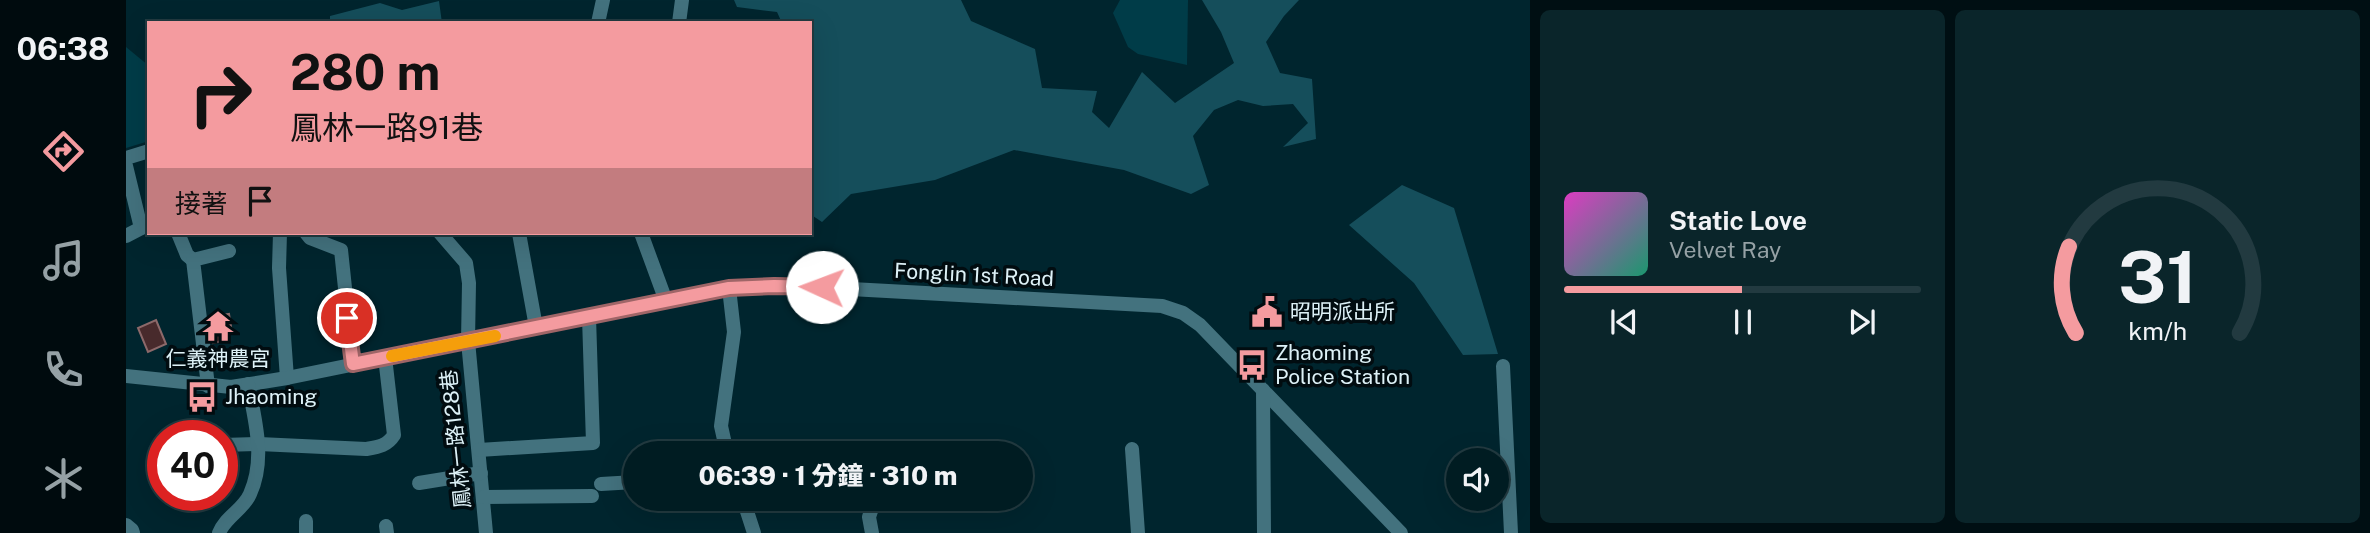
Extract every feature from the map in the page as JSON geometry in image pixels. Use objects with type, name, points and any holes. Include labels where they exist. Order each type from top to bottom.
[{"type":"street","points":[[598,21],[603,0]]},
{"type":"street","points":[[679,21],[682,0]]},
{"type":"street","points":[[126,158],[147,152]]},
{"type":"street","points":[[126,166],[145,226],[126,236]]},
{"type":"street","points":[[179,235],[187,255],[193,260],[208,386]]},
{"type":"street","points":[[280,235],[279,268],[287,378]]},
{"type":"street","points":[[308,235],[341,250],[353,364]]},
{"type":"street","name":"鳳林一路128巷","points":[[442,235],[466,263],[468,341],[486,533]]},
{"type":"street","points":[[519,235],[536,327]]},
{"type":"street","points":[[642,235],[666,301]]},
{"type":"street","points":[[193,260],[229,251]]},
{"type":"street","name":"Fonglin 1st Road","points":[[126,376],[208,386],[248,384],[729,288],[796,286],[1162,306],[1183,313],[1200,325],[1401,533]]},
{"type":"street","points":[[724,441],[721,426],[734,332],[729,288]]},
{"type":"street","points":[[479,450],[593,443],[589,317]]},
{"type":"street","points":[[238,445],[366,449],[389,443],[394,435],[385,357]]},
{"type":"street","points":[[1503,366],[1511,533]]},
{"type":"street","points":[[219,533],[250,494],[259,444],[248,384]]},
{"type":"street","points":[[1263,390],[1264,533]]},
{"type":"street","points":[[1132,449],[1138,533]]},
{"type":"street","points":[[419,483],[481,473]]},
{"type":"street","points":[[484,497],[596,490],[623,484]]},
{"type":"street","points":[[747,511],[754,533]]},
{"type":"street","points":[[871,511],[869,517],[872,533]]},
{"type":"street","points":[[126,525],[133,533]]},
{"type":"shaded area","points":[[734,0],[961,0],[971,21],[1035,49],[1042,88],[1097,91],[1092,112],[1109,128],[1142,72],[1175,103],[1234,63],[1221,32],[1202,0],[1299,0],[1266,42],[1280,73],[1312,79],[1316,139],[1283,147],[1308,123],[1293,104],[1263,106],[1238,100],[1214,110],[1193,136],[1209,185],[1191,194],[1124,170],[1014,150],[935,180],[851,194],[822,222],[812,215],[812,21],[781,21],[777,12],[737,7]]},
{"type":"shaded area","points":[[1120,0],[1188,0],[1187,65],[1138,54],[1128,47],[1113,13]]},
{"type":"shaded area","points":[[439,1],[442,21],[330,21],[330,16],[380,3],[402,10]]},
{"type":"shaded area","points":[[126,47],[147,64],[147,142],[126,148]]},
{"type":"shaded area","points":[[1402,185],[1454,208],[1498,354],[1463,355],[1414,283],[1349,225]]},
{"type":"building","name":"仁義神農宮","points":[[229,314],[232,333],[226,334],[227,340],[213,343],[210,317]]},
{"type":"building","points":[[156,320],[166,344],[148,352],[138,328]]},
{"type":"slow traffic","points":[[392,356],[495,336]]},
{"type":"place","name":"昭明派出所","points":[[1267,312]]},
{"type":"place","name":"仁義神農宮","points":[[218,326]]},
{"type":"place","name":"Zhaoming Police Station","points":[[1252,365]]},
{"type":"place","name":"Jhaoming","points":[[202,397]]},
{"type":"route","points":[[347,318],[353,364],[729,288],[822,287]]}]
